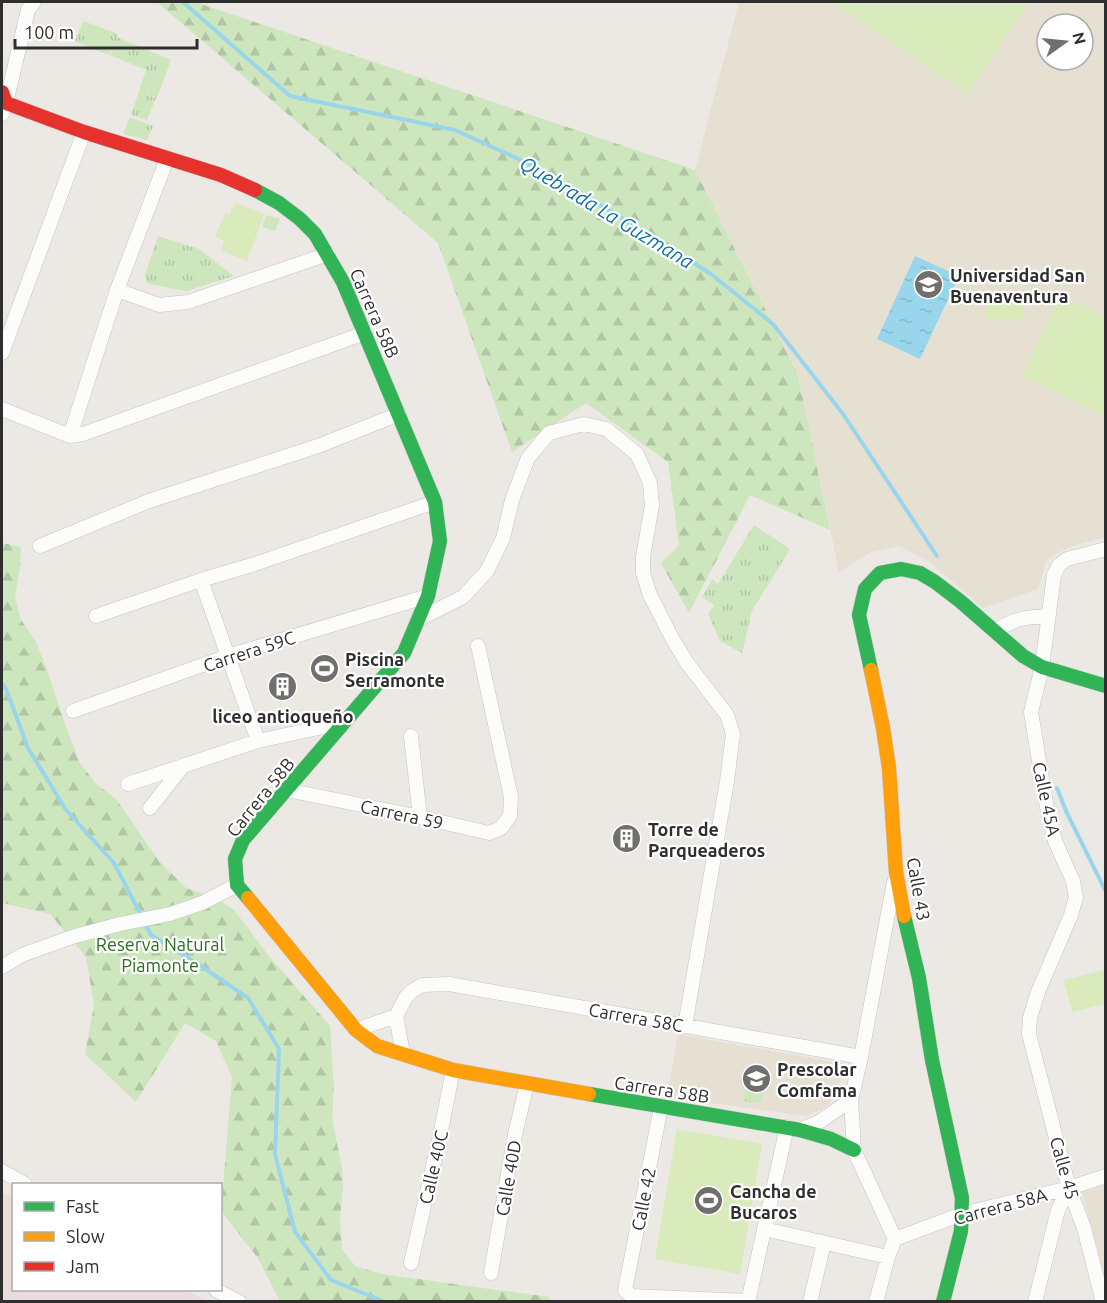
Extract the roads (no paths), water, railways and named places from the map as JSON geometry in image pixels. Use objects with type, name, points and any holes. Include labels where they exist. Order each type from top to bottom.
[{"type":"street","points":[[3,103],[28,10],[34,2]]},
{"type":"street","name":"Carrera 58B","points":[[3,103],[221,176],[249,187],[279,203],[300,219],[315,234],[343,282],[435,502],[440,541],[428,596],[404,653],[243,840],[235,859],[237,885],[356,1030],[377,1046],[453,1071],[794,1128],[831,1139],[854,1150]]},
{"type":"street","points":[[2,352],[84,132]]},
{"type":"street","points":[[70,436],[117,291],[167,159]]},
{"type":"street","points":[[117,291],[159,305],[188,302],[328,254]]},
{"type":"street","points":[[2,409],[70,436],[83,434],[364,333]]},
{"type":"street","points":[[40,546],[149,501],[318,446],[399,414]]},
{"type":"street","points":[[419,619],[463,597],[487,571],[503,538],[512,500],[528,458],[549,433],[584,423],[606,429],[638,454],[651,483],[652,505],[643,557],[643,573],[650,595],[687,663],[727,715],[733,734],[727,782],[685,1026]]},
{"type":"street","points":[[96,616],[435,502]]},
{"type":"street","name":"Calle 45A","points":[[1029,1034],[1030,1018],[1038,992],[1071,915],[1076,897],[1073,882],[1055,841],[1046,803],[1031,712],[1042,667],[1054,574],[1059,565],[1067,559],[1106,549]]},
{"type":"street","name":"Calle 43","points":[[943,1302],[961,1231],[962,1198],[932,1060],[919,978],[896,872],[889,768],[883,728],[859,615],[865,589],[880,573],[901,569],[920,573],[960,601],[1023,656],[1042,667],[1106,686]]},
{"type":"street","points":[[201,580],[258,741]]},
{"type":"street","name":"Carrera 59C","points":[[73,711],[228,656],[428,596]]},
{"type":"street","points":[[995,632],[1017,619],[1032,616],[1048,617]]},
{"type":"street","name":"Carrera 59","points":[[287,789],[489,833],[501,828],[510,816],[511,797],[478,646]]},
{"type":"street","points":[[128,784],[258,741],[346,722]]},
{"type":"street","points":[[411,736],[420,817]]},
{"type":"street","points":[[150,808],[184,765]]},
{"type":"street","points":[[876,1302],[895,1239],[854,1150],[851,1100],[896,872]]},
{"type":"street","points":[[2,967],[22,955],[72,937],[170,914],[202,903],[237,885]]},
{"type":"street","name":"Carrera 58C","points":[[396,1016],[406,997],[412,991],[422,985],[449,984],[861,1057]]},
{"type":"street","points":[[356,1030],[396,1016],[403,1054]]},
{"type":"street","name":"Calle 45","points":[[1029,1034],[1103,1302]]},
{"type":"street","name":"Calle 40C","points":[[411,1263],[453,1071]]},
{"type":"street","name":"Calle 40D","points":[[491,1273],[514,1139],[527,1084]]},
{"type":"street","points":[[748,1301],[764,1229],[794,1128],[819,1122],[851,1100]]},
{"type":"street","name":"Calle 42","points":[[661,1107],[625,1290],[631,1296],[748,1301]]},
{"type":"street","points":[[2,1171],[22,1183]]},
{"type":"street","name":"Carrera 58A","points":[[895,1239],[962,1214],[1070,1188],[1106,1176]]},
{"type":"street","points":[[1035,1302],[1058,1210],[1070,1188]]},
{"type":"street","points":[[764,1229],[888,1257]]},
{"type":"street","points":[[810,1302],[824,1243]]},
{"type":"street","points":[[218,1291],[239,1302]]},
{"type":"water","points":[[915,256],[959,276],[920,359],[877,339]]},
{"type":"water","name":"Piscina Serramonte","points":[[332,659],[337,673],[316,680],[311,666]]},
{"type":"waterway","name":"Quebrada La Guzmana","points":[[183,2],[290,96],[455,130],[536,167],[711,274],[773,324],[843,414],[937,556]]},
{"type":"waterway","points":[[2,684],[6,689],[28,748],[66,810],[114,863],[141,915]]},
{"type":"waterway","points":[[1057,788],[1106,892]]},
{"type":"waterway","points":[[144,922],[151,935],[248,998],[279,1049],[275,1154],[295,1232],[331,1280],[385,1302]]},
{"type":"place","name":"Universidad San Buenaventura","points":[[929,285]]},
{"type":"place","name":"Piscina Serramonte","points":[[324,669]]},
{"type":"place","name":"liceo antioqueño","points":[[283,687]]},
{"type":"place","name":"Torre de Parqueaderos","points":[[627,839]]},
{"type":"place","name":"Prescolar Comfama","points":[[756,1079]]},
{"type":"place","name":"Cancha de Bucaros","points":[[709,1201]]},
{"type":"park label","name":"Reserva Natural Piamonte","points":[[160,954]]}]
